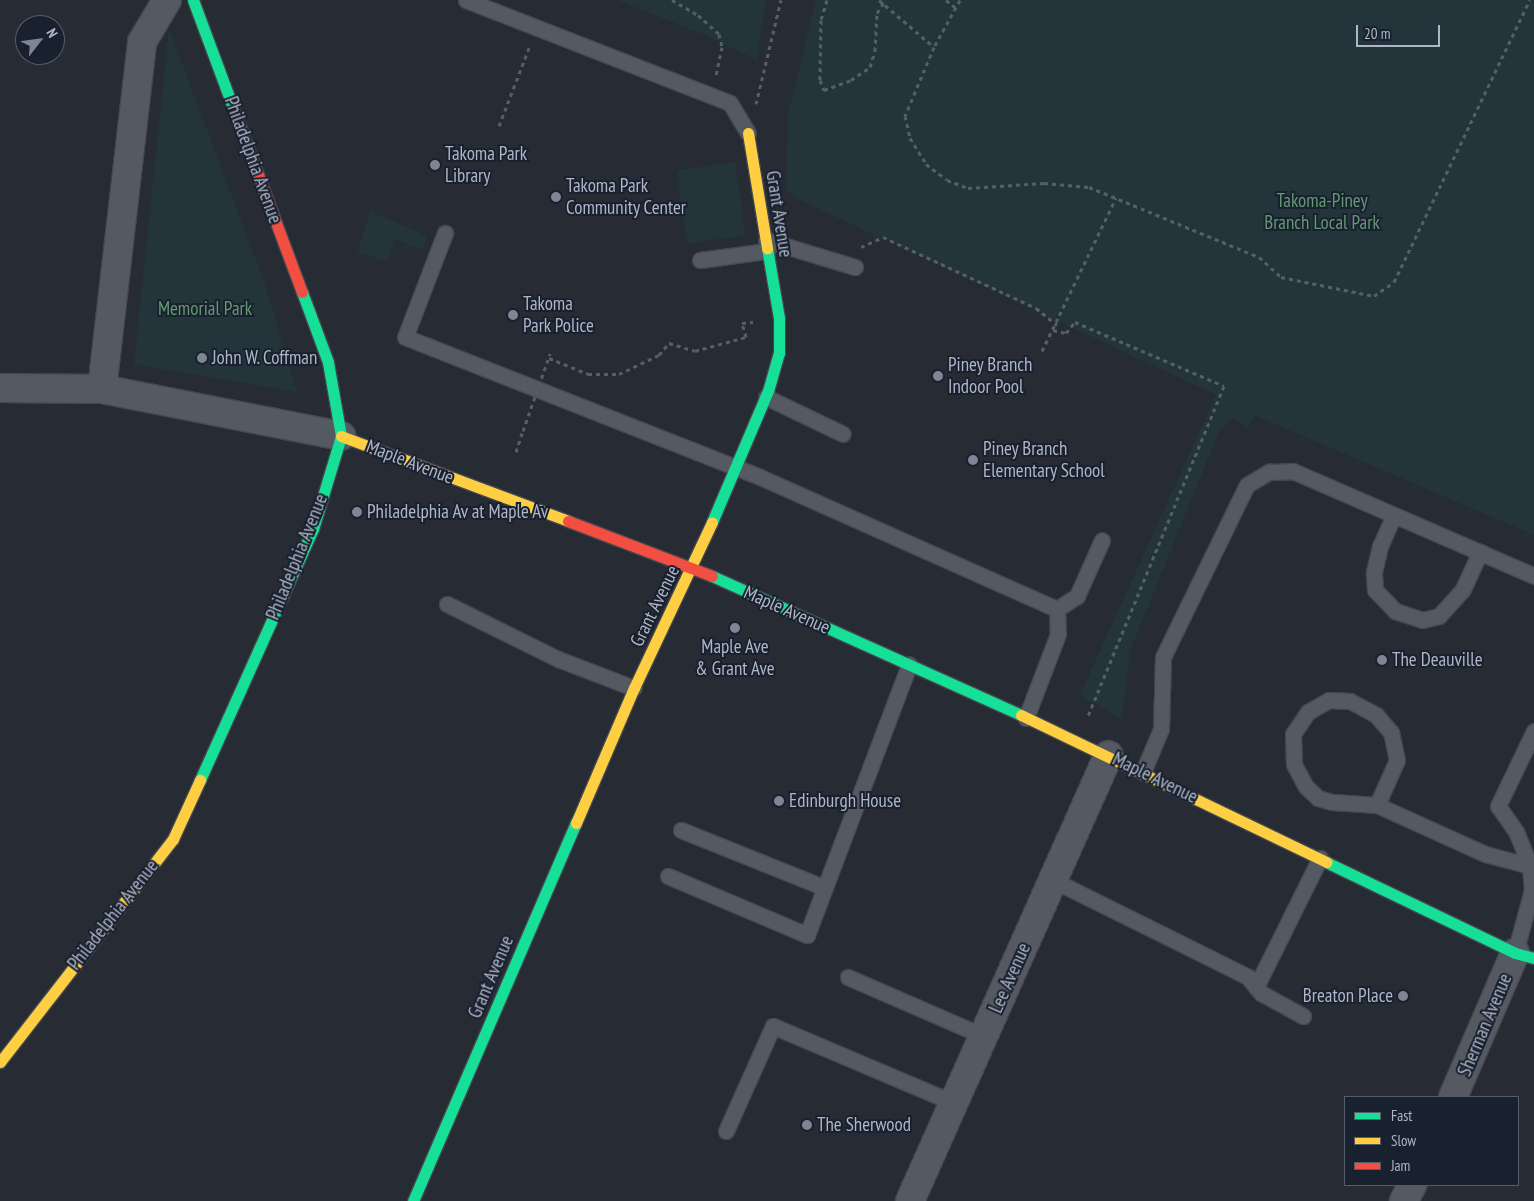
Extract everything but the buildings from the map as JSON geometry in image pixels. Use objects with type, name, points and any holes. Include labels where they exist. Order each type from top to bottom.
[{"type":"street","points":[[102,389],[142,42],[167,0]]},
{"type":"street","name":"Philadelphia Avenue","points":[[1,1058],[174,839],[313,529],[341,436],[328,362],[192,0]]},
{"type":"street","name":"Grant Avenue","points":[[413,1201],[634,688],[693,568],[766,397],[779,352],[779,318],[748,133]]},
{"type":"street","name":"Maple Avenue","points":[[0,388],[102,389],[341,436],[693,568],[1109,756],[1525,956]]},
{"type":"street","name":"Lee Avenue","points":[[910,1201],[1109,756]]},
{"type":"street","name":"Sherman Avenue","points":[[1454,1096],[1525,956]]},
{"type":"street","points":[[1404,1201],[1412,1186]]},
{"type":"lane","points":[[466,0],[730,103],[748,133]]},
{"type":"lane","points":[[445,233],[405,337],[760,477],[1057,609]]},
{"type":"lane","points":[[700,260],[767,245],[855,267]]},
{"type":"lane","points":[[766,397],[843,434]]},
{"type":"lane","points":[[1143,772],[1161,728],[1163,657],[1247,485],[1269,472],[1293,472],[1534,576]]},
{"type":"lane","points":[[1394,515],[1380,546],[1374,573],[1375,590],[1395,611],[1422,620],[1439,616],[1463,589],[1480,552]]},
{"type":"lane","points":[[1057,609],[1077,596],[1102,540]]},
{"type":"lane","points":[[447,604],[558,659],[634,688]]},
{"type":"lane","points":[[1026,718],[1058,634],[1057,609]]},
{"type":"lane","points":[[668,876],[807,935],[909,665]]},
{"type":"lane","points":[[1377,804],[1397,760],[1392,732],[1376,715],[1350,701],[1329,700],[1308,712],[1293,734],[1294,764],[1306,787],[1318,798],[1332,802],[1377,804],[1485,854],[1532,865]]},
{"type":"lane","points":[[1525,956],[1532,890],[1532,865],[1517,832],[1498,806],[1534,731]]},
{"type":"lane","points":[[681,830],[825,888]]},
{"type":"lane","points":[[1256,987],[1320,858]]},
{"type":"lane","points":[[1053,880],[1248,977],[1256,987],[1304,1016]]},
{"type":"lane","points":[[848,977],[984,1036]]},
{"type":"lane","points":[[726,1131],[773,1026],[954,1103]]},
{"type":"path","points":[[672,0],[698,15],[719,34],[722,48],[715,81]]},
{"type":"path","points":[[748,133],[780,0]]},
{"type":"path","points":[[827,0],[821,20],[820,80],[824,90],[851,80],[870,67],[875,51],[877,14],[884,1]]},
{"type":"path","points":[[879,0],[884,1],[934,47]]},
{"type":"path","points":[[946,0],[956,8]]},
{"type":"path","points":[[960,0],[934,47],[905,116],[910,138],[926,164],[947,180],[968,188],[1044,183],[1089,187],[1259,257],[1282,277],[1374,296],[1394,282],[1530,0]]},
{"type":"path","points":[[499,126],[536,28]]},
{"type":"path","points":[[751,98],[756,103]]},
{"type":"path","points":[[1042,351],[1057,325],[1116,198]]},
{"type":"path","points":[[834,261],[883,236],[1036,308],[1057,325]]},
{"type":"path","points":[[516,452],[549,356],[588,374],[618,374],[659,355],[669,343],[695,351],[746,337],[742,323],[753,322]]},
{"type":"path","points":[[1053,330],[1066,333],[1074,322],[1224,386],[1086,723]]},
{"type":"green space","points":[[617,0],[766,0],[757,60],[705,35]]},
{"type":"green space","name":"Takoma-Piney Branch Local Park","points":[[816,0],[1534,0],[1534,535],[1254,415],[1248,428],[1234,418],[1220,429],[1130,651],[1122,719],[1080,695],[1216,395],[798,199],[786,189],[788,114]]},
{"type":"green space","name":"Memorial Park","points":[[169,29],[266,287],[297,392],[134,364]]},
{"type":"green space","points":[[735,162],[745,235],[687,243],[677,170]]},
{"type":"green space","points":[[370,211],[427,236],[422,250],[395,239],[387,262],[358,252]]},
{"type":"traffic: fast","points":[[193,0],[235,113]]},
{"type":"traffic: fast","points":[[712,522],[768,391],[779,353],[779,318],[767,248]]},
{"type":"traffic: fast","points":[[200,780],[313,529],[341,436],[328,362],[302,292]]},
{"type":"traffic: fast","points":[[712,576],[1021,715]]},
{"type":"traffic: fast","points":[[413,1201],[576,823]]},
{"type":"traffic: fast","points":[[1326,862],[1515,953],[1534,958]]},
{"type":"traffic: slow","points":[[748,133],[767,248]]},
{"type":"traffic: slow","points":[[341,436],[568,521]]},
{"type":"traffic: slow","points":[[576,823],[634,688],[712,522]]},
{"type":"traffic: slow","points":[[1021,715],[1326,862]]},
{"type":"traffic: slow","points":[[0,1062],[173,839],[200,780]]},
{"type":"traffic: jam","points":[[235,113],[302,292]]},
{"type":"traffic: jam","points":[[568,521],[712,576]]},
{"type":"place","name":"Takoma Park Library","points":[[435,165]]},
{"type":"place","name":"Takoma Park Community Center","points":[[556,197]]},
{"type":"place","name":"Takoma Park Police","points":[[513,315]]},
{"type":"place","name":"John W. Coffman","points":[[202,358]]},
{"type":"place","name":"Piney Branch Indoor Pool","points":[[938,376]]},
{"type":"place","name":"Piney Branch Elementary School","points":[[973,460]]},
{"type":"place","name":"Philadelphia Av at Maple Av","points":[[357,512]]},
{"type":"place","name":"Maple Ave & Grant Ave","points":[[735,628]]},
{"type":"place","name":"The Deauville","points":[[1382,660]]},
{"type":"place","name":"Edinburgh House","points":[[779,801]]},
{"type":"place","name":"Breaton Place","points":[[1403,996]]},
{"type":"place","name":"The Sherwood","points":[[807,1125]]}]
